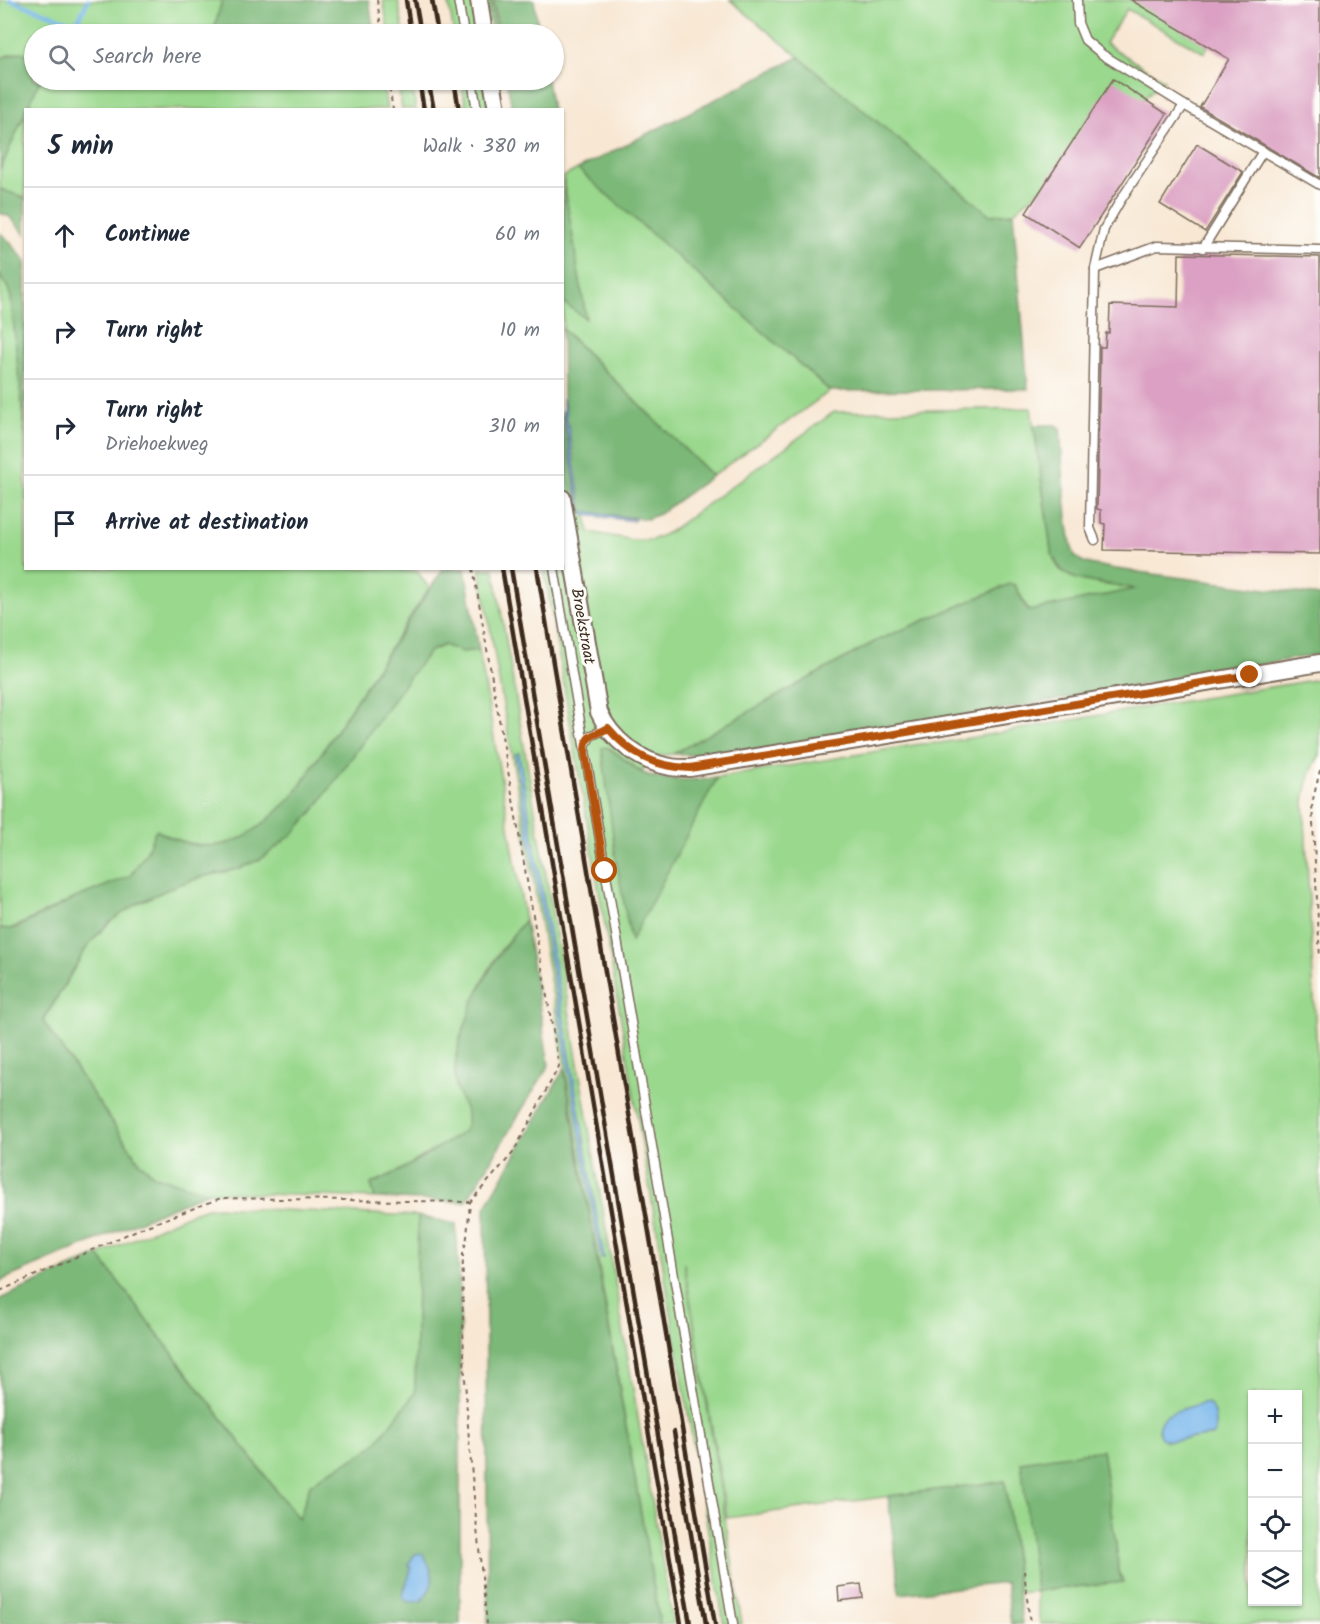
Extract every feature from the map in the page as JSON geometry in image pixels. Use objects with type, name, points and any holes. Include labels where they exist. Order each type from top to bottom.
[{"type":"street","points":[[479,0],[483,24]]},
{"type":"street","points":[[494,90],[497,108]]},
{"type":"street","name":"Broekstraat","points":[[564,510],[597,702],[605,723]]},
{"type":"street","points":[[605,723],[626,746],[649,760],[671,768],[690,768],[1320,663]]},
{"type":"lane","points":[[459,0],[463,24]]},
{"type":"lane","points":[[1077,0],[1078,23],[1085,40],[1103,55],[1320,185]]},
{"type":"lane","points":[[474,90],[477,108]]},
{"type":"lane","points":[[1095,540],[1090,528],[1095,269],[1104,229],[1184,105]]},
{"type":"lane","points":[[1203,248],[1263,151]]},
{"type":"lane","points":[[1095,269],[1157,246],[1320,250]]},
{"type":"lane","points":[[554,570],[733,1624]]},
{"type":"lane","points":[[585,753],[585,745],[590,736],[605,723]]},
{"type":"path","points":[[377,0],[381,24]]},
{"type":"path","points":[[390,90],[393,108]]},
{"type":"path","points":[[473,570],[559,1066],[513,1153],[470,1202],[463,1254],[464,1364],[487,1624]]},
{"type":"path","points":[[1320,770],[1312,804],[1320,958]]},
{"type":"path","points":[[0,1292],[139,1229],[221,1198],[470,1202]]},
{"type":"path","points":[[1024,1571],[1030,1624]]},
{"type":"green space","points":[[0,0],[222,0],[216,24],[24,24],[24,54],[8,55],[0,60]]},
{"type":"green space","points":[[222,0],[369,0],[373,24],[216,24]]},
{"type":"green space","points":[[383,0],[398,0],[402,24],[387,24]]},
{"type":"green space","points":[[448,0],[476,0],[480,24],[452,24]]},
{"type":"green space","points":[[486,0],[491,0],[495,24],[490,24]]},
{"type":"green space","points":[[493,0],[534,0],[538,24],[497,24]]},
{"type":"green space","points":[[730,0],[1235,0],[1204,53],[1127,9],[1105,43],[1164,80],[1013,213],[990,215]]},
{"type":"green space","points":[[24,53],[24,90],[36,90],[27,108],[24,108],[24,115],[0,170],[0,60]]},
{"type":"green space","points":[[799,57],[990,215],[1013,213],[1028,389],[830,391],[578,169]]},
{"type":"green space","points":[[36,90],[384,90],[387,108],[28,108]]},
{"type":"green space","points":[[399,90],[413,90],[416,108],[402,108]]},
{"type":"green space","points":[[463,90],[491,90],[494,108],[466,108]]},
{"type":"green space","points":[[509,90],[549,90],[552,108],[512,108]]},
{"type":"green space","points":[[24,115],[24,198],[0,189],[0,170]]},
{"type":"green space","points":[[578,169],[830,391],[712,476],[564,330],[564,303],[586,318],[564,176]]},
{"type":"green space","points":[[564,183],[586,319],[564,303]]},
{"type":"green space","points":[[0,189],[24,198],[24,233],[10,217],[0,213]]},
{"type":"green space","points":[[0,233],[24,260],[24,428],[11,298],[0,276]]},
{"type":"green space","points":[[0,276],[11,297],[24,428],[24,570],[402,570],[417,571],[429,588],[294,795],[263,824],[232,842],[215,845],[198,845],[178,840],[156,830],[146,853],[130,876],[71,900],[10,929],[0,928]]},
{"type":"green space","points":[[564,331],[712,476],[659,514],[647,519],[582,512],[564,401]]},
{"type":"green space","points":[[1031,408],[1051,550],[1058,567],[1065,574],[1079,580],[1136,589],[1029,611],[1015,585],[1010,584],[878,640],[673,754],[651,757],[622,738],[600,699],[564,485],[564,452],[574,509],[579,509],[586,515],[589,532],[633,540],[652,540],[669,532],[834,412]]},
{"type":"green space","points":[[564,422],[579,509],[574,510],[564,447]]},
{"type":"green space","points":[[1034,425],[1055,425],[1060,428],[1067,517],[1076,557],[1090,564],[1116,569],[1320,596],[1320,654],[775,749],[698,755],[673,754],[878,640],[1010,584],[1015,585],[1029,611],[1134,589],[1074,578],[1064,572],[1057,563],[1051,550]]},
{"type":"green space","points":[[564,523],[594,703],[647,764],[642,772],[610,748],[602,748],[616,860],[631,941],[717,778],[1320,679],[1320,755],[1309,777],[1304,801],[1320,1114],[1320,1624],[1040,1624],[1036,1591],[1019,1593],[1005,1481],[727,1518],[684,1263],[742,1624],[724,1624],[544,570],[564,570]],"holes":[[[1203,1403],[1210,1404],[1214,1435],[1165,1441],[1158,1432],[1166,1416]],[[1102,1451],[1118,1572],[1124,1582],[1022,1462]]]},
{"type":"green space","points":[[442,570],[465,570],[479,650],[462,652],[444,645],[430,651],[315,809],[293,834],[261,859],[238,869],[201,877],[175,886],[138,903],[111,921],[85,950],[43,1021],[140,1163],[155,1176],[208,1192],[0,1281],[0,928],[16,928],[71,900],[130,876],[146,853],[156,830],[178,840],[197,845],[215,846],[231,842],[247,835],[262,824],[294,795]]},
{"type":"green space","points":[[480,570],[494,570],[673,1624],[660,1624]]},
{"type":"green space","points":[[444,645],[462,652],[479,650],[525,920],[499,952],[482,982],[460,1038],[455,1071],[468,1116],[463,1133],[401,1170],[371,1184],[375,1198],[208,1192],[155,1176],[140,1163],[43,1022],[85,950],[111,921],[138,903],[175,886],[226,872],[293,834],[315,809],[410,676],[430,651]]},
{"type":"green space","points":[[606,747],[641,772],[649,775],[678,780],[717,778],[631,941],[616,860],[602,748]]},
{"type":"green space","points":[[525,920],[549,1065],[466,1202],[375,1198],[371,1184],[401,1170],[462,1133],[466,1127],[467,1116],[455,1080],[460,1039],[473,1002],[484,980],[503,949]]},
{"type":"green space","points":[[564,1069],[660,1624],[488,1624],[485,1208]]},
{"type":"green space","points":[[217,1207],[418,1216],[415,1393],[377,1442],[360,1456],[326,1473],[310,1485],[299,1520],[98,1255],[187,1215]]},
{"type":"green space","points":[[418,1216],[456,1224],[460,1294],[460,1624],[0,1624],[0,1299],[98,1255],[299,1519],[310,1485],[326,1473],[359,1456],[377,1442],[415,1393]],"holes":[[[415,1554],[409,1602],[404,1588],[411,1568],[408,1565]]]},
{"type":"green space","points":[[1102,1450],[1118,1572],[1124,1582],[1036,1591],[1021,1462]]},
{"type":"green space","points":[[1005,1481],[1022,1624],[1011,1624],[1006,1583],[900,1594],[888,1496]]},
{"type":"water","points":[[564,401],[582,511],[635,519],[634,521],[586,515],[580,511],[564,416]]},
{"type":"water","points":[[519,753],[604,1258],[601,1258],[515,754]]},
{"type":"water","points":[[1203,1403],[1209,1404],[1213,1411],[1214,1435],[1170,1441],[1160,1437],[1159,1426],[1167,1416]]},
{"type":"water","points":[[421,1553],[432,1573],[432,1584],[421,1601],[409,1602],[403,1598],[411,1568],[408,1565],[415,1554]]},
{"type":"building","points":[[1131,0],[1320,0],[1320,178],[1200,107],[1229,59]]},
{"type":"building","points":[[1113,79],[1167,114],[1080,248],[1026,213]]},
{"type":"building","points":[[1197,144],[1243,172],[1205,232],[1160,204]]},
{"type":"building","points":[[1179,254],[1320,257],[1320,554],[1104,550],[1105,524],[1101,523],[1101,510],[1097,509],[1100,347],[1105,347],[1106,333],[1109,333],[1110,305],[1178,307]]},
{"type":"building","points":[[861,1584],[863,1598],[839,1601],[838,1587]]},
{"type":"waterway","points":[[10,0],[74,23],[80,17],[88,0]]},
{"type":"railway","points":[[406,0],[410,24]]},
{"type":"railway","points":[[415,0],[419,24]]},
{"type":"railway","points":[[432,0],[436,24]]},
{"type":"railway","points":[[421,90],[424,108]]},
{"type":"railway","points":[[430,90],[434,108]]},
{"type":"railway","points":[[456,90],[459,108]]},
{"type":"railway","points":[[502,570],[681,1624]]},
{"type":"railway","points":[[511,570],[690,1624]]},
{"type":"railway","points":[[537,570],[715,1624]]},
{"type":"railway","points":[[674,1432],[706,1624]]},
{"type":"route","points":[[605,871],[585,745],[590,736],[608,728],[620,741],[642,757],[671,768],[690,768],[1250,675]]}]
